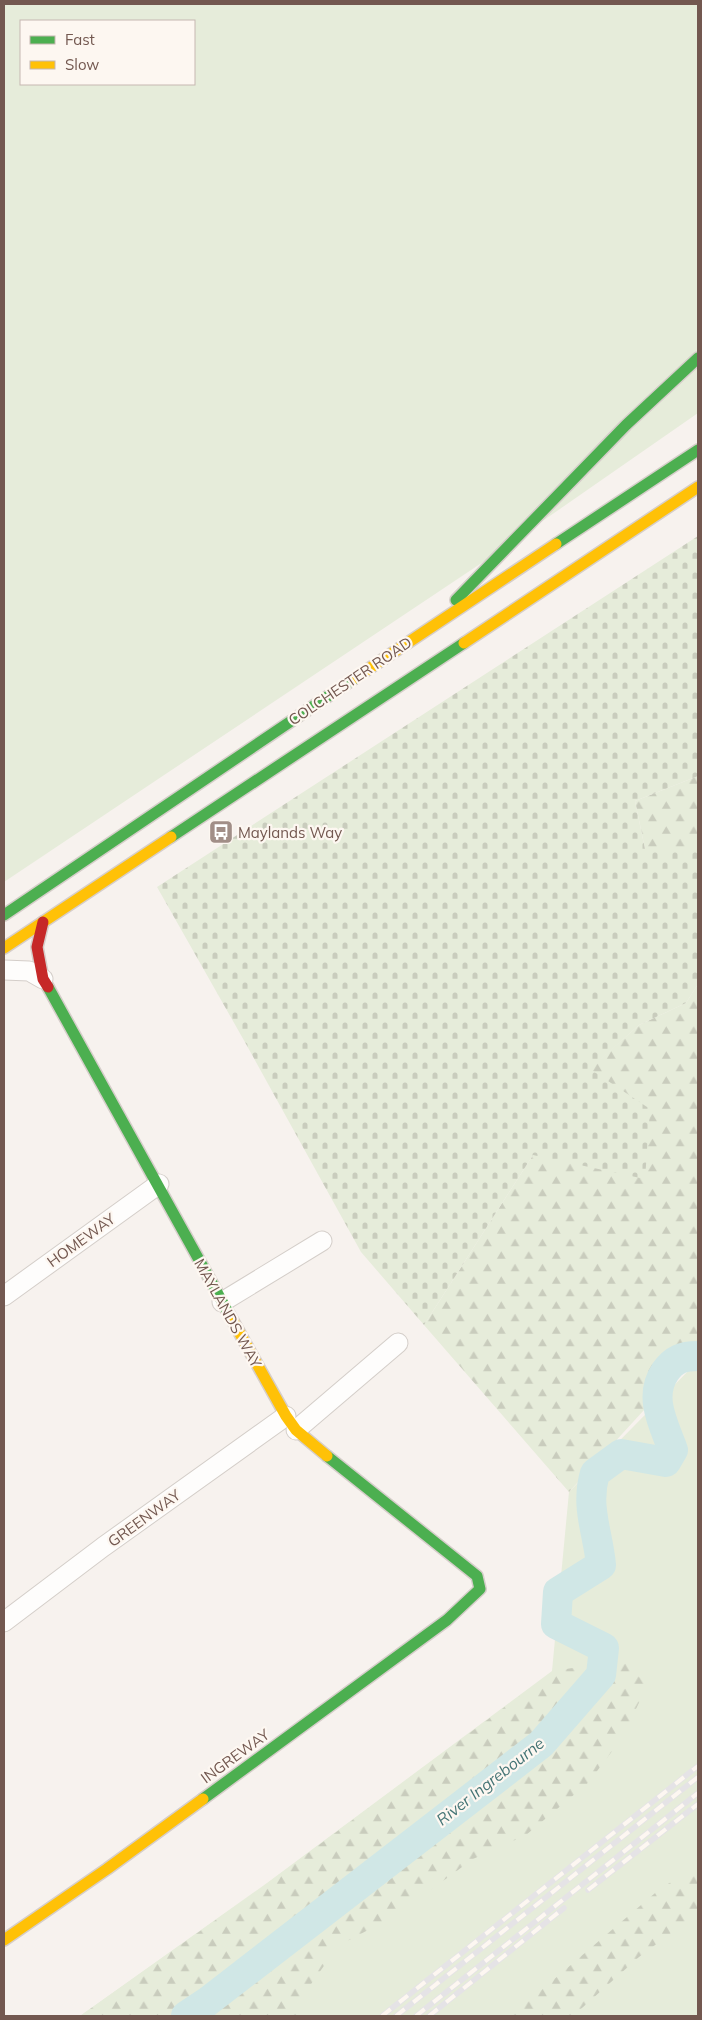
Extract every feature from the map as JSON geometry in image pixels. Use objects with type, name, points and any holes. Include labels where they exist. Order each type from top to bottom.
[{"type":"main road","points":[[428,630],[484,569],[626,426],[698,358]]},
{"type":"main road","name":"COLCHESTER ROAD","points":[[4,914],[379,661],[698,450]]},
{"type":"main road","name":"COLCHESTER ROAD","points":[[4,948],[41,931],[698,487]]},
{"type":"main road","name":"MAYLANDS WAY","points":[[41,931],[38,954],[43,979],[291,1423],[477,1576],[480,1589]]},
{"type":"main road","name":"INGREWAY","points":[[4,1940],[107,1869],[447,1620],[480,1589]]},
{"type":"street","name":"COLCHESTER ROAD","points":[[10,973],[41,931]]},
{"type":"street","points":[[10,973],[33,972],[43,979]]},
{"type":"street","name":"HOMEWAY","points":[[4,1296],[158,1184]]},
{"type":"street","points":[[222,1302],[322,1241]]},
{"type":"street","name":"GREENWAY","points":[[4,1622],[103,1547],[291,1423],[398,1343]]},
{"type":"green space","points":[[4,4],[698,4],[698,413],[498,552],[4,882]]},
{"type":"green space","points":[[698,536],[698,776],[635,801],[645,849],[698,849],[698,984],[686,1003],[639,1025],[590,1069],[650,1109],[645,1179],[533,1155],[424,1325],[361,1252],[157,887]]},
{"type":"green space","points":[[698,776],[698,849],[645,849],[635,801]]},
{"type":"green space","points":[[698,984],[698,1351],[569,1492],[424,1325],[533,1155],[650,1110],[589,1069],[639,1025],[686,1003]]},
{"type":"green space","points":[[698,1361],[698,2016],[80,2016],[267,1883],[552,1671],[569,1492]]},
{"type":"green space","points":[[625,1660],[647,1686],[622,1738],[588,1783],[526,1835],[473,1859],[398,1914],[338,1946],[304,1994],[298,2016],[80,2016],[261,1888],[553,1671]]},
{"type":"green space","points":[[698,1866],[698,1913],[639,1957],[573,2016],[511,2016],[661,1888]]},
{"type":"waterway","name":"River Ingrebourne","points":[[186,2016],[207,2002],[541,1744],[601,1675],[604,1648],[556,1624],[558,1592],[601,1565],[591,1497],[595,1473],[621,1454],[666,1462],[673,1450],[659,1411],[658,1391],[660,1382],[665,1372],[675,1361],[698,1356]]},
{"type":"railway","points":[[382,2016],[698,1766]]},
{"type":"railway","points":[[396,2016],[698,1777]]},
{"type":"railway","points":[[416,2016],[698,1793]]},
{"type":"railway","points":[[588,1890],[698,1804]]},
{"type":"railway","points":[[429,2016],[564,1908]]},
{"type":"traffic: fast","points":[[456,600],[626,425],[698,358]]},
{"type":"traffic: fast","points":[[556,544],[698,450]]},
{"type":"traffic: fast","points":[[171,837],[464,643]]},
{"type":"traffic: fast","points":[[4,915],[355,678]]},
{"type":"traffic: fast","points":[[48,987],[229,1314]]},
{"type":"traffic: fast","points":[[203,1799],[447,1620],[480,1589],[477,1576],[327,1456]]},
{"type":"traffic: slow","points":[[464,643],[698,487]]},
{"type":"traffic: slow","points":[[355,678],[556,544]]},
{"type":"traffic: slow","points":[[4,948],[171,837]]},
{"type":"traffic: slow","points":[[229,1314],[286,1416],[296,1430],[327,1456]]},
{"type":"traffic: slow","points":[[4,1940],[107,1869],[203,1799]]},
{"type":"traffic: jam","points":[[43,922],[37,947],[43,979],[48,987]]},
{"type":"place","name":"Maylands Way","points":[[221,832]]}]
